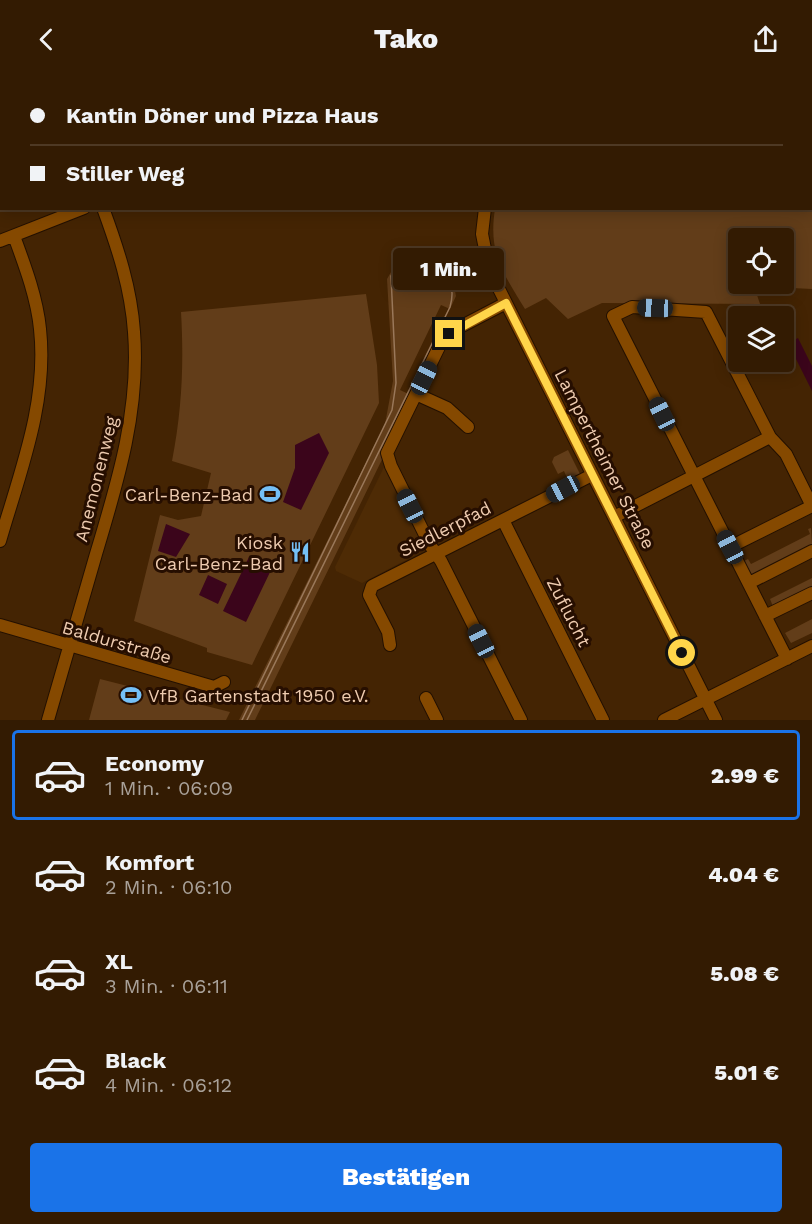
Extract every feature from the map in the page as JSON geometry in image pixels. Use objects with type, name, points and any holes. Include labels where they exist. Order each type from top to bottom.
[{"type":"street","points":[[0,242],[79,210]]},
{"type":"street","name":"Anemonenweg","points":[[48,720],[122,467],[131,420],[134,386],[134,332],[128,284],[104,210]]},
{"type":"street","name":"Lampertheimer Straße","points":[[485,210],[484,249],[489,269],[716,720]]},
{"type":"street","points":[[0,541],[33,428],[42,375],[40,328],[30,281],[14,236]]},
{"type":"street","points":[[506,303],[449,334],[440,345],[387,453],[391,466],[521,720]]},
{"type":"street","points":[[730,547],[812,506],[786,454],[770,437],[706,312],[632,307],[613,316],[693,476],[788,659]]},
{"type":"street","points":[[416,394],[447,408],[468,428]]},
{"type":"street","points":[[614,517],[770,437]]},
{"type":"street","name":"Siedlerpfad","points":[[390,645],[388,632],[369,595],[372,586],[592,475]]},
{"type":"street","name":"Zuflucht","points":[[502,520],[603,720]]},
{"type":"street","points":[[749,583],[812,551]]},
{"type":"street","points":[[765,616],[812,593]]},
{"type":"street","name":"Baldurstraße","points":[[0,625],[214,687],[224,682]]},
{"type":"street","points":[[664,720],[812,646]]},
{"type":"street","points":[[426,698],[437,720]]},
{"type":"shaded area","points":[[495,210],[812,210],[812,289],[794,288],[794,228],[728,228],[728,294],[757,294],[760,304],[602,303],[568,319],[546,298],[525,309],[499,262],[494,238]]},
{"type":"shaded area","points":[[410,254],[432,255],[450,266],[456,296],[450,309],[441,305],[400,390],[413,396],[255,720],[239,720],[385,424],[393,381],[387,279],[398,260]]},
{"type":"shaded area","name":"Carl-Benz-Bad","points":[[366,294],[377,365],[379,403],[252,665],[207,652],[207,648],[134,621],[160,515],[178,520],[201,516],[211,473],[172,461],[181,387],[181,312]]},
{"type":"shaded area","points":[[798,338],[812,366],[812,391],[794,355],[794,340]]},
{"type":"shaded area","points":[[319,433],[329,453],[301,510],[283,502],[295,468],[295,445]]},
{"type":"shaded area","points":[[568,450],[581,476],[565,484],[564,480],[567,478],[564,471],[558,474],[552,462],[554,457]]},
{"type":"shaded area","points":[[384,467],[425,550],[362,583],[336,571],[335,567]]},
{"type":"shaded area","points":[[166,524],[190,534],[176,557],[158,551]]},
{"type":"shaded area","points":[[811,528],[812,544],[751,575],[744,561],[748,559],[751,564],[810,534],[808,529]]},
{"type":"shaded area","points":[[249,557],[272,568],[246,622],[223,611]]},
{"type":"shaded area","points":[[208,575],[227,584],[218,604],[199,595]]},
{"type":"shaded area","points":[[812,578],[812,590],[774,609],[770,599]]},
{"type":"shaded area","points":[[812,619],[812,633],[791,643],[785,633]]},
{"type":"shaded area","name":"VfB Gartenstadt 1950 e.V.","points":[[100,679],[230,712],[226,720],[89,720]]},
{"type":"tram line","points":[[242,720],[392,410],[396,383],[391,276],[399,263],[410,257],[421,255],[432,259],[442,267],[449,278],[452,291],[450,307],[247,720]]},
{"type":"place","name":"Carl-Benz-Bad","points":[[270,494]]},
{"type":"place","name":"Kiosk Carl-Benz-Bad","points":[[300,552]]},
{"type":"place","name":"VfB Gartenstadt 1950 e.V.","points":[[131,695]]},
{"type":"route","points":[[449,334],[506,303],[682,653]]}]
